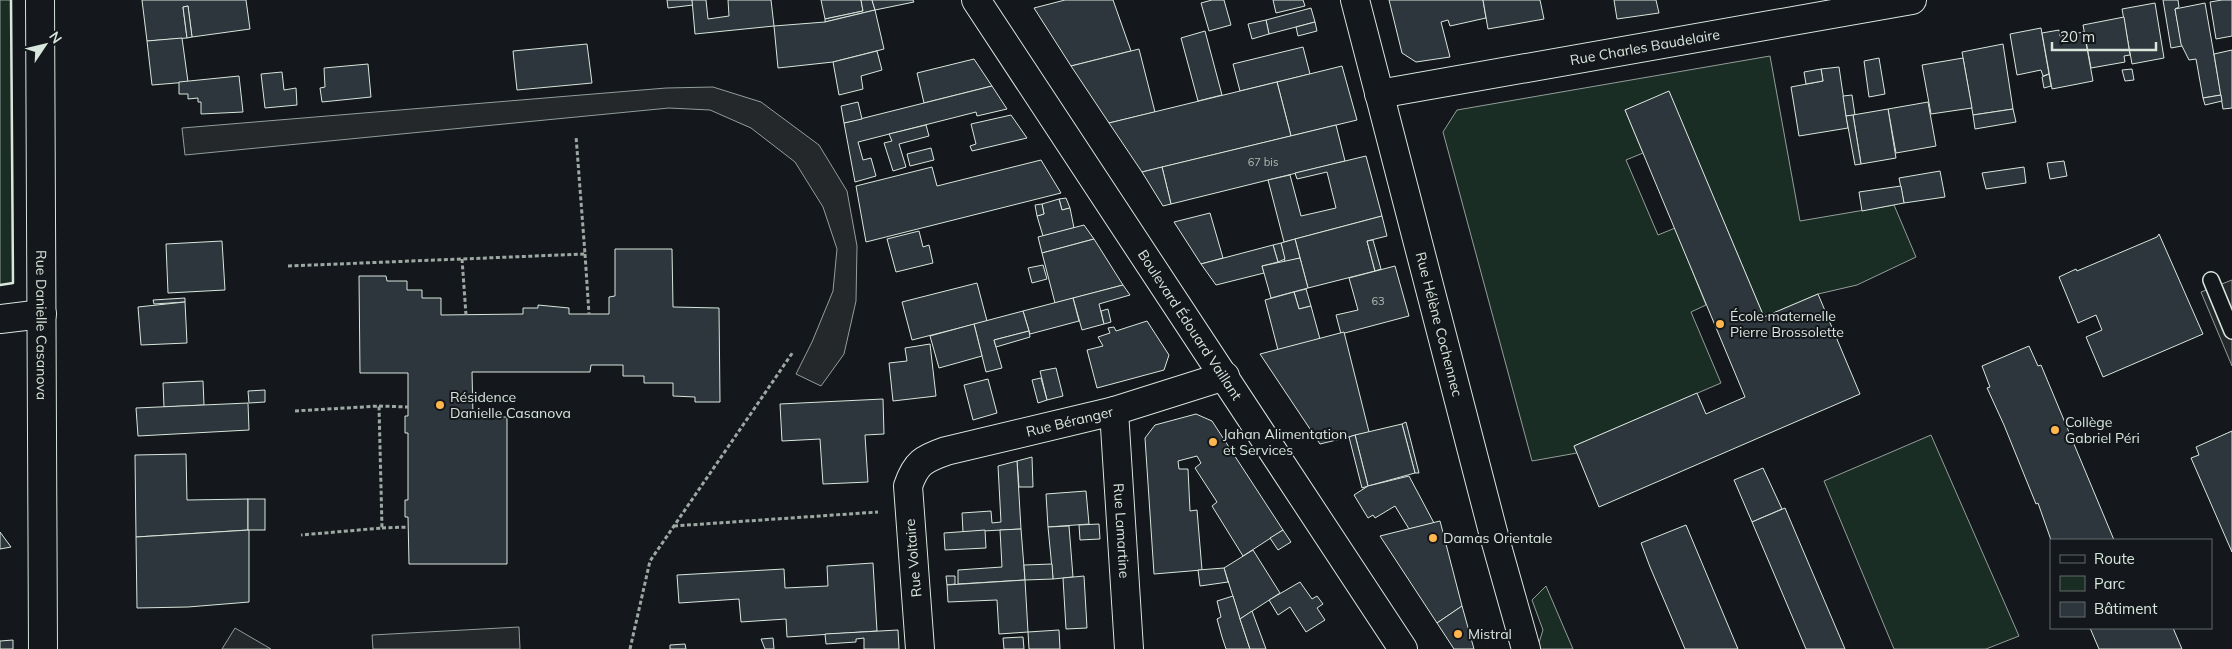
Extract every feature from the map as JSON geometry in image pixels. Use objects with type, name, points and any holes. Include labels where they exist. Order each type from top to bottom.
[{"type":"street","name":"Rue Danielle Casanova","points":[[40,0],[43,649]]},
{"type":"street","name":"Boulevard Édouard Vaillant","points":[[976,0],[1403,649]]},
{"type":"street","name":"Rue Hélène Cochennec","points":[[1354,0],[1492,532],[1526,649]]},
{"type":"street","name":"Rue Charles Baudelaire","points":[[1379,94],[1912,0]]},
{"type":"street","points":[[0,319],[42,314]]},
{"type":"street","name":"Rue Béranger","points":[[914,468],[929,457],[946,451],[1114,411],[1225,376]]},
{"type":"street","name":"Rue Lamartine","points":[[1114,411],[1129,649]]},
{"type":"street","name":"Rue Voltaire","points":[[914,468],[908,486],[908,510],[920,649]]},
{"type":"lane","points":[[2211,280],[2232,331]]},
{"type":"path","points":[[576,136],[589,314]]},
{"type":"path","points":[[288,266],[585,254]]},
{"type":"path","points":[[462,259],[466,314]]},
{"type":"path","points":[[630,649],[650,562],[793,352]]},
{"type":"path","points":[[296,411],[380,406],[408,407]]},
{"type":"path","points":[[380,406],[382,528]]},
{"type":"path","points":[[674,526],[908,510]]},
{"type":"path","points":[[300,535],[408,527]]},
{"type":"green space","points":[[0,0],[11,0],[13,283],[0,285]]},
{"type":"green space","name":"École maternelle Pierre Brossolette","points":[[1770,56],[1800,221],[1894,205],[1916,257],[1857,285],[1818,294],[1764,317],[1669,92],[1625,110],[1643,153],[1626,160],[1658,235],[1675,228],[1706,305],[1691,312],[1721,383],[1574,446],[1577,453],[1532,461],[1443,132],[1457,110]]},
{"type":"green space","points":[[1931,435],[2019,636],[1986,649],[1894,649],[1824,481]]},
{"type":"green space","points":[[1546,586],[1573,649],[1537,649],[1543,630],[1532,600]]},
{"type":"shaded area","points":[[713,87],[761,102],[819,145],[847,191],[857,246],[856,301],[844,354],[821,386],[796,374],[812,342],[833,291],[837,249],[823,207],[795,162],[751,128],[710,110],[669,108],[185,155],[182,128],[666,88]]},
{"type":"shaded area","points":[[2232,280],[2232,366],[2201,292]]},
{"type":"shaded area","points":[[519,627],[520,649],[373,649],[372,635]]},
{"type":"shaded area","points":[[235,628],[271,649],[222,649]]},
{"type":"building","points":[[142,0],[246,0],[250,29],[192,37],[188,6],[183,7],[187,38],[147,41]]},
{"type":"building","points":[[667,0],[692,0],[693,5],[668,8]]},
{"type":"building","points":[[692,0],[706,0],[708,19],[729,16],[728,0],[771,0],[774,26],[695,34]]},
{"type":"building","points":[[821,0],[861,0],[863,11],[825,19]]},
{"type":"building","points":[[861,0],[872,0],[875,10],[825,22],[825,19],[863,11]]},
{"type":"building","points":[[872,0],[913,0],[914,2],[875,10]]},
{"type":"building","points":[[1065,0],[1113,0],[1131,51],[1071,66],[1034,8]]},
{"type":"building","points":[[1212,0],[1224,0],[1231,25],[1209,31],[1201,3]]},
{"type":"building","points":[[1273,0],[1303,0],[1305,6],[1276,13]]},
{"type":"building","points":[[1389,0],[1483,0],[1486,18],[1450,26],[1448,20],[1441,22],[1450,57],[1416,62],[1402,53]]},
{"type":"building","points":[[1483,0],[1540,0],[1544,19],[1488,29]]},
{"type":"building","points":[[1614,0],[1656,0],[1659,13],[1617,19]]},
{"type":"building","points":[[2163,0],[2178,0],[2179,7],[2175,9],[2182,46],[2171,48]]},
{"type":"building","points":[[2232,0],[2232,36],[2216,39],[2210,2]]},
{"type":"building","points":[[2155,3],[2164,58],[2132,64],[2122,9]]},
{"type":"building","points":[[2205,3],[2221,95],[2203,98],[2196,59],[2189,60],[2181,44],[2175,9]]},
{"type":"building","points":[[188,6],[192,37],[187,38],[183,7]]},
{"type":"building","points":[[1311,8],[1315,22],[1269,34],[1266,20]]},
{"type":"building","points":[[875,10],[884,49],[833,62],[778,68],[774,26],[825,22]]},
{"type":"building","points":[[2124,17],[2130,55],[2124,56],[2125,62],[2091,68],[2083,25]]},
{"type":"building","points":[[1266,20],[1269,34],[1252,39],[1248,24]]},
{"type":"building","points":[[1315,22],[1317,31],[1298,36],[1296,27]]},
{"type":"building","points":[[2041,28],[2049,74],[2043,76],[2041,70],[2017,75],[2010,34]]},
{"type":"building","points":[[2059,30],[2060,36],[2084,32],[2093,81],[2052,89],[2042,33]]},
{"type":"building","points":[[1205,31],[1222,95],[1198,101],[1181,38]]},
{"type":"building","points":[[182,38],[188,82],[152,85],[147,41]]},
{"type":"building","points":[[587,44],[592,83],[517,90],[513,51]]},
{"type":"building","points":[[2003,44],[2013,109],[1973,115],[1962,52]]},
{"type":"building","points":[[1303,47],[1310,74],[1240,91],[1233,64]]},
{"type":"building","points":[[1139,49],[1155,112],[1109,123],[1071,66]]},
{"type":"building","points":[[2232,50],[2232,108],[2223,109],[2214,54]]},
{"type":"building","points":[[877,51],[882,70],[861,76],[863,89],[839,95],[833,62]]},
{"type":"building","points":[[1879,58],[1885,94],[1869,97],[1864,61]]},
{"type":"building","points":[[1963,58],[1972,108],[1931,114],[1922,65]]},
{"type":"building","points":[[974,59],[992,86],[924,103],[917,73]]},
{"type":"building","points":[[368,64],[371,97],[322,102],[320,88],[325,87],[324,68]]},
{"type":"building","points":[[1342,66],[1357,120],[1291,136],[1277,82]]},
{"type":"building","points":[[1839,67],[1848,128],[1799,136],[1791,87],[1823,81],[1821,69]]},
{"type":"building","points":[[1821,69],[1823,81],[1806,84],[1804,72]]},
{"type":"building","points":[[2132,69],[2134,80],[2125,81],[2122,70]]},
{"type":"building","points":[[282,72],[284,90],[296,88],[297,105],[265,108],[261,74]]},
{"type":"building","points":[[2049,74],[2051,86],[2044,88],[2042,77]]},
{"type":"building","points":[[239,76],[243,112],[201,114],[201,102],[198,102],[198,98],[188,99],[188,94],[179,94],[179,82]]},
{"type":"building","points":[[1277,82],[1291,136],[1142,172],[1109,123]]},
{"type":"building","points":[[992,86],[1007,109],[977,116],[976,112],[858,142],[863,160],[871,158],[876,176],[855,182],[844,123]]},
{"type":"building","points":[[1669,91],[1764,317],[1818,294],[1860,394],[1599,507],[1574,446],[1697,393],[1706,414],[1745,397],[1625,110]]},
{"type":"building","points":[[1852,95],[1855,115],[1846,116],[1843,96]]},
{"type":"building","points":[[2221,95],[2222,101],[2205,105],[2203,98]]},
{"type":"building","points":[[858,102],[862,119],[844,123],[841,106]]},
{"type":"building","points":[[1928,102],[1936,146],[1896,153],[1888,109]]},
{"type":"building","points":[[1888,109],[1896,158],[1861,164],[1853,115]]},
{"type":"building","points":[[2013,109],[2016,122],[1975,129],[1973,115]]},
{"type":"building","points":[[1011,115],[1027,138],[972,151],[970,146],[976,144],[971,124]]},
{"type":"building","points":[[1853,115],[1861,164],[1855,165],[1846,116]]},
{"type":"building","points":[[926,125],[929,136],[899,144],[906,167],[893,171],[884,143],[892,141],[889,134]]},
{"type":"building","points":[[1336,125],[1345,161],[1171,204],[1162,167]]},
{"type":"building","points":[[931,148],[934,160],[910,166],[907,154]]},
{"type":"building","points":[[1366,156],[1382,216],[1284,242],[1268,180],[1290,175],[1301,216],[1336,208],[1327,172],[1297,179],[1295,173]]},
{"type":"building","points":[[1041,160],[1061,193],[866,242],[856,186],[932,167],[937,186]]},
{"type":"building","points":[[2064,161],[2067,176],[2050,179],[2047,163]]},
{"type":"building","points":[[1162,167],[1171,204],[1163,206],[1142,172]]},
{"type":"building","points":[[2024,167],[2026,183],[1986,189],[1982,173]]},
{"type":"building","points":[[1940,171],[1945,197],[1904,203],[1899,178]]},
{"type":"building","points":[[1901,186],[1904,203],[1862,211],[1859,192]]},
{"type":"building","points":[[1066,198],[1070,208],[1062,210],[1059,199]]},
{"type":"building","points":[[1059,199],[1062,210],[1070,208],[1074,228],[1043,236],[1037,216],[1044,214],[1042,204]]},
{"type":"building","points":[[1042,204],[1044,214],[1037,216],[1035,205]]},
{"type":"building","points":[[1210,213],[1223,258],[1201,264],[1174,222]]},
{"type":"building","points":[[1382,216],[1387,236],[1367,241],[1375,271],[1308,288],[1295,239]]},
{"type":"building","points":[[1084,225],[1094,239],[1042,253],[1038,237]]},
{"type":"building","points":[[919,231],[923,247],[929,245],[933,263],[896,272],[887,239]]},
{"type":"building","points":[[2159,234],[2203,334],[2103,377],[2086,337],[2102,330],[2096,315],[2078,323],[2059,277],[2157,237]]},
{"type":"building","points":[[1094,239],[1123,285],[1055,303],[1042,253]]},
{"type":"building","points":[[1295,239],[1300,258],[1285,262],[1281,243]]},
{"type":"building","points":[[1373,240],[1381,269],[1375,271],[1367,241]]},
{"type":"building","points":[[222,241],[225,290],[168,293],[166,244]]},
{"type":"building","points":[[1281,243],[1285,259],[1278,262],[1273,245]]},
{"type":"building","points":[[1273,245],[1278,262],[1262,266],[1264,273],[1216,285],[1201,264]]},
{"type":"building","name":"Résidence Danielle Casanova","points":[[615,249],[672,249],[673,307],[719,308],[720,402],[695,402],[695,397],[673,396],[673,383],[644,383],[644,376],[623,376],[623,365],[591,365],[590,372],[472,372],[473,417],[507,417],[507,564],[409,564],[408,517],[405,517],[405,500],[408,500],[408,433],[405,433],[405,416],[408,416],[408,373],[360,373],[359,276],[386,276],[387,281],[407,281],[407,290],[422,290],[422,298],[441,298],[441,315],[523,314],[523,308],[538,308],[538,305],[569,308],[569,314],[609,314],[609,297],[615,296]]},
{"type":"building","points":[[1300,258],[1308,288],[1271,298],[1262,266]]},
{"type":"building","points":[[1043,265],[1047,279],[1032,283],[1028,268]]},
{"type":"building","points":[[1395,266],[1409,316],[1341,334],[1336,315],[1358,310],[1349,278]]},
{"type":"building","points":[[977,283],[987,321],[912,340],[902,302]]},
{"type":"building","points":[[1123,285],[1130,295],[1099,304],[1104,324],[1082,330],[1073,298]]},
{"type":"building","points":[[1306,289],[1311,306],[1299,309],[1294,292]]},
{"type":"building","points":[[1294,292],[1299,309],[1311,306],[1320,339],[1278,350],[1265,300]]},
{"type":"building","points":[[185,298],[185,302],[154,304],[153,300]]},
{"type":"building","points":[[1073,298],[1079,321],[1030,334],[1023,311]]},
{"type":"building","points":[[185,302],[187,343],[141,345],[138,307]]},
{"type":"building","points":[[1108,309],[1111,322],[1104,324],[1101,311]]},
{"type":"building","points":[[1023,311],[1029,331],[994,340],[1002,368],[986,372],[974,324]]},
{"type":"building","points":[[1147,321],[1169,355],[1164,370],[1097,388],[1087,350],[1103,346],[1098,337],[1110,333],[1108,328],[1114,327],[1116,331]]},
{"type":"building","points":[[974,324],[982,356],[939,368],[930,336]]},
{"type":"building","points":[[1029,331],[1030,337],[996,347],[994,340]]},
{"type":"building","points":[[1344,332],[1369,432],[1320,444],[1260,354]]},
{"type":"building","points":[[930,344],[936,396],[893,401],[889,363],[907,361],[905,348]]},
{"type":"building","points":[[2029,346],[2038,366],[2041,365],[2114,539],[2051,539],[2038,503],[2036,504],[1987,388],[1990,387],[1982,366]]},
{"type":"building","points":[[1056,368],[1063,396],[1047,400],[1040,371]]},
{"type":"building","points":[[1041,378],[1047,400],[1038,403],[1032,380]]},
{"type":"building","points":[[988,379],[997,413],[973,420],[964,385]]},
{"type":"building","points":[[203,381],[204,405],[164,407],[163,383]]},
{"type":"building","points":[[265,390],[265,402],[249,403],[248,391]]},
{"type":"building","points":[[883,399],[884,434],[865,435],[868,482],[823,484],[820,439],[782,441],[780,404]]},
{"type":"building","points":[[248,403],[249,430],[138,436],[136,408]]},
{"type":"building","points":[[1196,414],[1212,421],[1283,530],[1243,556],[1212,506],[1217,502],[1195,468],[1201,463],[1197,456],[1178,461],[1179,469],[1188,469],[1190,511],[1197,510],[1202,570],[1154,574],[1145,438],[1155,425]]},
{"type":"building","points":[[1406,422],[1419,473],[1415,473],[1402,424]]},
{"type":"building","points":[[1402,424],[1415,473],[1368,486],[1355,435]]},
{"type":"building","points":[[2232,431],[2232,552],[2191,458],[2199,455],[2196,447]]},
{"type":"building","points":[[1355,435],[1368,486],[1362,488],[1349,437]]},
{"type":"building","points":[[186,454],[187,500],[248,499],[248,530],[136,537],[135,455]]},
{"type":"building","points":[[1032,457],[1033,487],[1019,487],[1017,461]]},
{"type":"building","points":[[1017,461],[1021,529],[963,532],[962,513],[991,511],[992,523],[1001,522],[998,466]]},
{"type":"building","points":[[1763,468],[1782,509],[1752,522],[1734,480]]},
{"type":"building","points":[[1409,476],[1434,523],[1409,529],[1395,506],[1375,518],[1373,515],[1368,518],[1354,495],[1368,486]]},
{"type":"building","points":[[1086,491],[1089,524],[1048,527],[1046,494]]},
{"type":"building","points":[[248,499],[265,499],[265,530],[248,530]]},
{"type":"building","points":[[1785,508],[1845,649],[1806,649],[1752,522]]},
{"type":"building","points":[[1440,521],[1462,606],[1437,623],[1380,536]]},
{"type":"building","points":[[1099,524],[1100,539],[1080,540],[1079,525]]},
{"type":"building","points":[[1686,525],[1738,649],[1685,649],[1650,567],[1641,543]]},
{"type":"building","points":[[1069,526],[1073,577],[1053,579],[1048,527]]},
{"type":"building","points":[[1021,529],[1025,580],[958,584],[958,570],[1002,567],[1000,530]]},
{"type":"building","points":[[249,530],[249,602],[188,607],[137,608],[136,537]]},
{"type":"building","points":[[985,530],[986,548],[945,550],[944,533]]},
{"type":"building","points":[[1283,530],[1291,542],[1278,550],[1270,538]]},
{"type":"building","points":[[0,532],[11,547],[0,549]]},
{"type":"building","points":[[1253,550],[1280,593],[1240,619],[1224,568]]},
{"type":"building","points":[[873,563],[877,631],[787,637],[786,619],[741,622],[739,599],[679,603],[677,575],[784,569],[785,588],[828,586],[827,566]]},
{"type":"building","points":[[1052,564],[1053,579],[1025,580],[1024,565]]},
{"type":"building","points":[[1224,568],[1228,582],[1200,586],[1198,570]]},
{"type":"building","points":[[946,576],[955,576],[955,584],[947,585]]},
{"type":"building","points":[[1084,576],[1087,628],[1066,629],[1063,578]]},
{"type":"building","points":[[1025,580],[1028,632],[999,634],[997,600],[948,602],[947,585]]},
{"type":"building","points":[[1300,582],[1312,599],[1317,596],[1323,604],[1317,608],[1325,620],[1306,632],[1290,607],[1278,615],[1269,600]]},
{"type":"building","points":[[1233,596],[1250,649],[1226,649],[1222,637],[1217,619],[1221,617],[1217,601]]},
{"type":"building","points":[[1462,606],[1474,649],[1454,649],[1437,623]]},
{"type":"building","points":[[1252,611],[1266,649],[1250,649],[1240,619]]},
{"type":"building","points":[[2090,629],[2173,629],[2182,649],[2099,649]]},
{"type":"building","points":[[898,630],[899,649],[864,649],[864,638],[856,639],[856,642],[826,644],[825,634]]},
{"type":"building","points":[[1059,630],[1060,649],[1029,649],[1028,632]]},
{"type":"building","points":[[1023,637],[1024,649],[1004,649],[1003,638]]},
{"type":"building","points":[[773,638],[774,649],[765,649],[761,639]]},
{"type":"building","points":[[13,640],[13,649],[0,649],[0,641]]},
{"type":"building","points":[[685,644],[686,649],[670,649],[670,645]]},
{"type":"wall","points":[[0,285],[13,283],[11,0]]},
{"type":"place","name":"École maternelle Pierre Brossolette","points":[[1720,324]]},
{"type":"place","name":"Résidence Danielle Casanova","points":[[440,405]]},
{"type":"place","name":"Collège Gabriel Péri","points":[[2055,430]]},
{"type":"place","name":"Jahan Alimentation et Services","points":[[1213,442]]},
{"type":"place","name":"Damas Orientale","points":[[1433,538]]},
{"type":"place","name":"Mistral","points":[[1458,634]]}]
